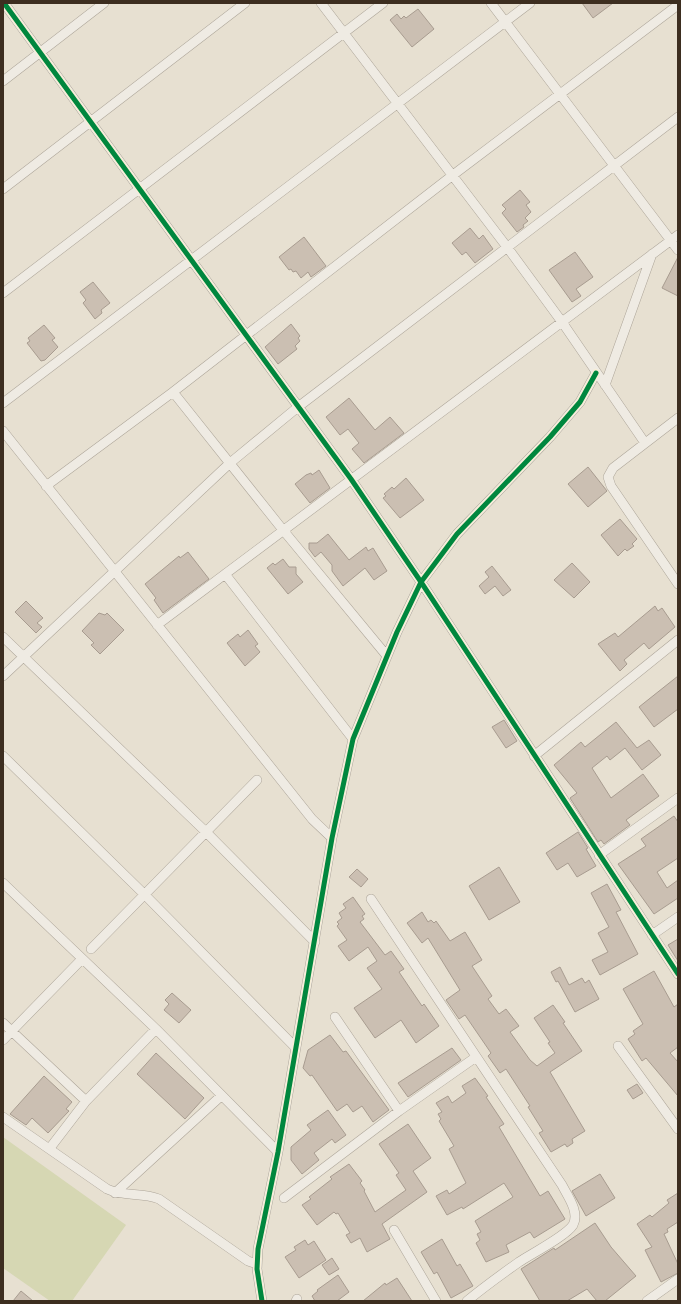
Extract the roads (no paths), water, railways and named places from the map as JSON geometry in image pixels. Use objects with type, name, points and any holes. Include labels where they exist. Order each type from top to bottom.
[{"type":"street","points":[[4,3],[351,480],[421,582],[678,974]]},
{"type":"street","points":[[3,81],[104,3]]},
{"type":"street","points":[[3,189],[245,3]]},
{"type":"street","points":[[321,3],[507,247],[562,322],[645,443]]},
{"type":"street","points":[[3,293],[383,3]]},
{"type":"street","points":[[491,3],[678,250]]},
{"type":"street","points":[[3,403],[530,3]]},
{"type":"street","points":[[46,486],[173,392],[453,175],[678,6]]},
{"type":"street","points":[[3,676],[230,463],[298,407],[678,117]]},
{"type":"street","points":[[158,626],[283,530],[678,235]]},
{"type":"street","points":[[605,385],[652,254]]},
{"type":"street","points":[[262,1301],[257,1264],[259,1241],[278,1152],[332,838],[353,739],[387,656],[421,582],[439,556],[462,528],[550,437],[580,402],[596,373]]},
{"type":"street","points":[[173,392],[283,530],[387,656]]},
{"type":"street","points":[[678,418],[613,468],[608,477],[609,482],[678,584]]},
{"type":"street","points":[[3,431],[312,819],[332,838]]},
{"type":"street","points":[[225,574],[353,739]]},
{"type":"street","points":[[3,637],[206,832],[315,942]]},
{"type":"street","points":[[534,756],[678,640]]},
{"type":"street","points":[[3,756],[144,894],[296,1048]]},
{"type":"street","points":[[91,948],[257,780]]},
{"type":"street","points":[[599,855],[678,798]]},
{"type":"street","points":[[3,883],[156,1029],[278,1152]]},
{"type":"street","points":[[371,899],[562,1185],[574,1208],[575,1217],[573,1225],[565,1232],[519,1262],[468,1301]]},
{"type":"street","points":[[652,935],[678,917]]},
{"type":"street","points":[[3,1040],[82,959]]},
{"type":"street","points":[[335,1016],[399,1112]]},
{"type":"street","points":[[3,1023],[86,1101]]},
{"type":"street","points":[[50,1148],[86,1101],[156,1029]]},
{"type":"street","points":[[618,1046],[678,1129]]},
{"type":"street","points":[[284,1198],[399,1112],[476,1057]]},
{"type":"street","points":[[115,1193],[221,1096]]},
{"type":"street","points":[[3,1117],[115,1193],[142,1194],[158,1199],[248,1261],[257,1264]]},
{"type":"street","points":[[394,1230],[436,1301]]},
{"type":"street","points":[[647,1301],[678,1279]]}]
